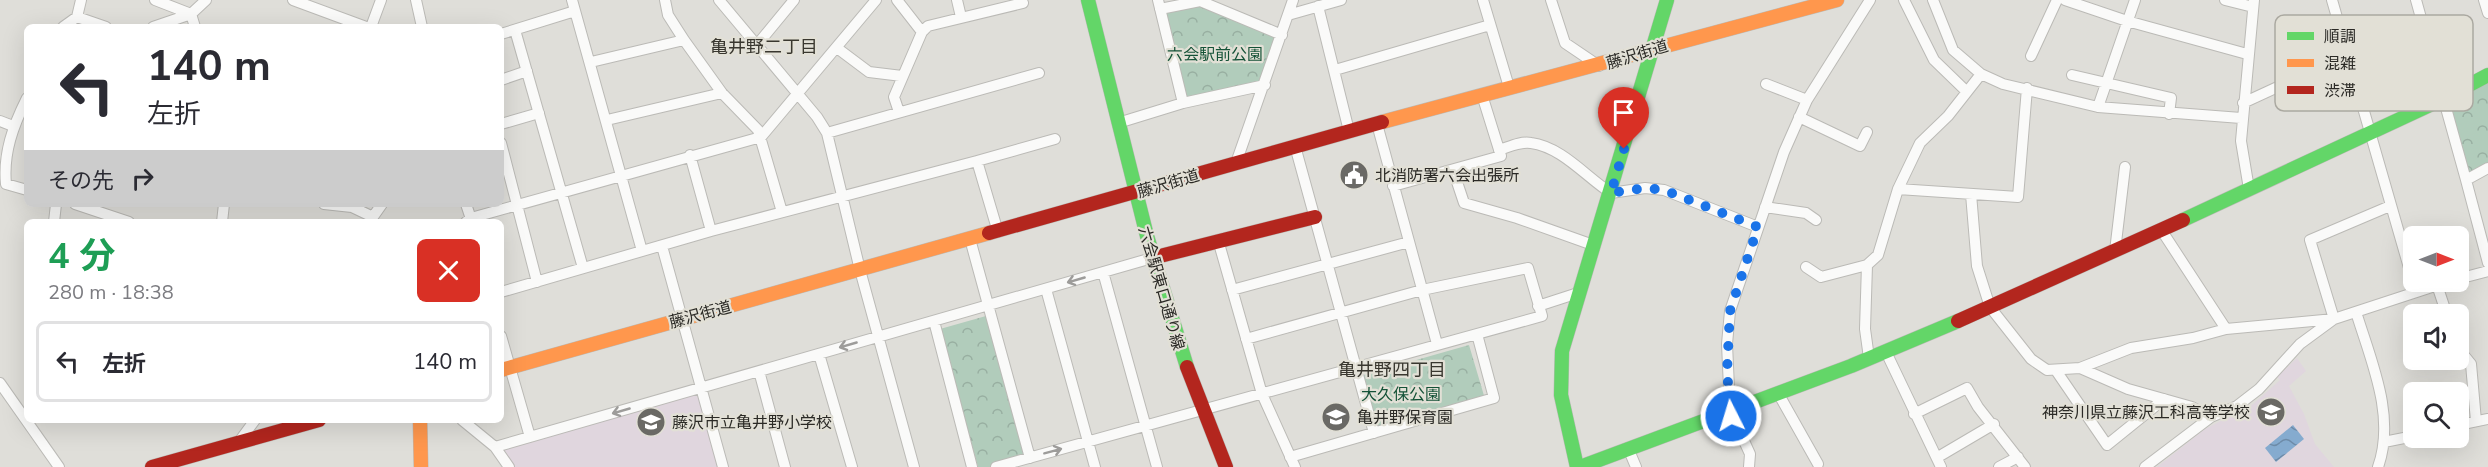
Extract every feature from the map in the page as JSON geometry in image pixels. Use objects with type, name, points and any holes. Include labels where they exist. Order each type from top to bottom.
[{"type":"main road","name":"六会駅東口通り線","points":[[1088,0],[1152,258],[1185,368],[1226,467]]},
{"type":"main road","points":[[1667,0],[1562,351],[1559,381],[1564,418],[1578,467],[1886,352],[2162,231],[2418,111]]},
{"type":"main road","name":"藤沢街道","points":[[505,369],[998,232],[1348,131],[1509,87],[1599,66],[1837,0]]},
{"type":"main road","points":[[2473,83],[2488,75]]},
{"type":"main road","points":[[1152,258],[1315,217]]},
{"type":"main road","points":[[152,467],[308,423]]},
{"type":"main road","points":[[420,423],[421,467]]},
{"type":"street","points":[[67,24],[77,16],[81,0]]},
{"type":"street","points":[[155,0],[191,14]]},
{"type":"street","points":[[162,24],[191,14],[206,0]]},
{"type":"street","points":[[293,0],[358,24]]},
{"type":"street","points":[[372,24],[381,0]]},
{"type":"street","points":[[665,0],[668,15],[684,40],[722,93],[749,119],[761,137],[782,212]]},
{"type":"street","points":[[719,0],[818,117],[827,133],[860,270],[914,467]]},
{"type":"street","points":[[757,45],[784,5],[794,0]]},
{"type":"street","points":[[474,219],[515,204],[761,137],[876,0]]},
{"type":"street","points":[[897,0],[922,32]]},
{"type":"street","points":[[957,0],[962,16]]},
{"type":"street","points":[[1183,103],[1159,4],[1200,0],[1282,35]]},
{"type":"street","points":[[1236,163],[1293,0]]},
{"type":"street","points":[[1288,15],[1341,0]]},
{"type":"street","points":[[1483,0],[1509,87]]},
{"type":"street","points":[[1551,0],[1565,43],[1599,66]]},
{"type":"street","points":[[1749,467],[1750,454],[1730,410],[1727,344],[1730,311],[1765,207],[1806,100],[1870,0]]},
{"type":"street","points":[[1904,0],[1934,60],[1966,91]]},
{"type":"street","points":[[1933,0],[1953,50],[1981,74],[2003,84],[2028,88],[2098,107],[2241,118]]},
{"type":"street","points":[[2031,56],[2057,0]]},
{"type":"street","points":[[2065,0],[2127,21],[2247,54]]},
{"type":"street","points":[[2098,107],[2135,0]]},
{"type":"street","points":[[2225,0],[2253,3],[2241,118],[2241,149],[2249,189]]},
{"type":"street","points":[[2332,0],[2336,15]]},
{"type":"street","points":[[2416,0],[2420,15]]},
{"type":"street","points":[[2484,0],[2488,13]]},
{"type":"street","points":[[418,1],[422,24]]},
{"type":"street","points":[[899,112],[894,97],[922,32],[928,26],[1023,3]]},
{"type":"street","points":[[504,33],[574,5],[642,251]]},
{"type":"street","points":[[1318,6],[1348,131]]},
{"type":"street","points":[[191,14],[194,24]]},
{"type":"street","points":[[77,16],[98,24]]},
{"type":"street","points":[[1335,70],[1490,25]]},
{"type":"street","points":[[515,30],[583,268]]},
{"type":"street","points":[[591,63],[684,40]]},
{"type":"street","points":[[837,48],[869,72],[902,76]]},
{"type":"street","points":[[504,79],[527,71]]},
{"type":"street","points":[[827,133],[1040,73]]},
{"type":"street","points":[[1806,267],[1821,277],[1867,265],[1878,255],[1898,189],[1920,143],[1948,116],[1981,74]]},
{"type":"street","points":[[2072,75],[2171,98],[2169,114]]},
{"type":"street","points":[[1766,84],[1806,100]]},
{"type":"street","points":[[1118,123],[1183,103],[1265,85]]},
{"type":"street","points":[[1898,189],[2018,197],[2028,88]]},
{"type":"street","points":[[2243,103],[2275,88]]},
{"type":"street","points":[[607,120],[722,93]]},
{"type":"street","points":[[1393,186],[1501,156],[1482,95]]},
{"type":"street","points":[[2362,111],[2403,249]]},
{"type":"street","points":[[2446,111],[2488,263]]},
{"type":"street","points":[[24,112],[13,126],[7,153],[6,184],[24,189]]},
{"type":"street","points":[[504,123],[539,113]]},
{"type":"street","points":[[1799,117],[1860,146],[1867,132]]},
{"type":"street","points":[[0,121],[13,126]]},
{"type":"street","points":[[1377,124],[1437,344]]},
{"type":"street","points":[[504,291],[711,231],[1055,139]]},
{"type":"street","points":[[1499,150],[1522,143],[1546,148],[1563,156],[1611,193],[1645,188],[1664,190],[1758,227]]},
{"type":"street","points":[[1295,146],[1374,433]]},
{"type":"street","points":[[690,155],[711,231]]},
{"type":"street","points":[[504,156],[537,282]]},
{"type":"street","points":[[977,160],[998,232]]},
{"type":"street","points":[[2115,251],[2125,167]]},
{"type":"street","points":[[2466,180],[2488,168]]},
{"type":"street","points":[[1453,170],[1464,203],[1517,218],[1593,245]]},
{"type":"street","points":[[1971,194],[1977,266],[1990,307],[2039,367],[2057,372],[2080,368],[2131,348],[2193,338],[2226,328],[2334,319],[2416,292]]},
{"type":"street","points":[[2334,319],[2310,240],[2390,206]]},
{"type":"street","points":[[84,207],[120,219]]},
{"type":"street","points":[[352,207],[370,219]]},
{"type":"street","points":[[1765,207],[1806,213],[1816,220]]},
{"type":"street","points":[[2162,231],[2226,328]]},
{"type":"street","points":[[970,239],[1030,458]]},
{"type":"street","points":[[1218,240],[1262,394],[1292,462],[1374,433],[1494,398],[1477,334]]},
{"type":"street","points":[[1232,290],[1409,242]]},
{"type":"street","points":[[662,246],[723,467]]},
{"type":"street","points":[[495,447],[1152,258]]},
{"type":"street","points":[[1867,265],[1865,329],[1869,358]]},
{"type":"street","points":[[996,467],[1542,316],[1528,268],[1422,290],[1246,339]]},
{"type":"street","points":[[2469,276],[2488,271]]},
{"type":"street","points":[[1103,272],[1157,467]]},
{"type":"street","points":[[1046,289],[1095,467]]},
{"type":"street","points":[[1538,306],[1578,293]]},
{"type":"street","points":[[2356,312],[2382,402],[2384,442],[2379,467]]},
{"type":"street","points":[[2145,467],[2211,417],[2237,406],[2252,395],[2300,344],[2334,319]]},
{"type":"street","points":[[934,321],[972,467]]},
{"type":"street","points":[[1886,352],[1914,414],[1940,462],[1994,424]]},
{"type":"street","points":[[819,354],[852,467]]},
{"type":"street","points":[[2469,362],[2476,421]]},
{"type":"street","points":[[2080,368],[2128,389],[2192,407],[2211,417]]},
{"type":"street","points":[[505,369],[530,437]]},
{"type":"street","points":[[759,371],[785,467]]},
{"type":"street","points":[[2057,372],[2107,445],[2164,399]]},
{"type":"street","points":[[0,383],[24,417]]},
{"type":"street","points":[[1914,414],[1967,388],[2025,467]]},
{"type":"street","points":[[1778,393],[1818,464]]},
{"type":"street","points":[[2469,423],[2488,419]]},
{"type":"street","points":[[28,423],[59,467]]},
{"type":"street","points":[[238,443],[253,423]]},
{"type":"street","points":[[466,423],[495,447],[509,467]]},
{"type":"street","points":[[2384,442],[2403,438]]},
{"type":"street","points":[[1628,448],[1636,467]]},
{"type":"street","points":[[1999,467],[2018,457]]},
{"type":"shaded area","name":"神奈川県立藤沢工科高等学校","points":[[2297,358],[2306,371],[2289,386],[2304,414],[2315,444],[2334,467],[2157,467],[2205,429],[2252,405],[2280,380],[2277,377]]},
{"type":"shaded area","name":"藤沢市立亀井野小学校","points":[[693,395],[699,397],[719,467],[512,467],[502,453],[504,448]]},
{"type":"green space","name":"六会駅前公園","points":[[1200,6],[1276,38],[1261,81],[1187,101],[1166,13]]},
{"type":"green space","points":[[2488,81],[2488,164],[2472,173],[2468,171],[2451,111],[2473,111],[2473,89]]},
{"type":"green space","points":[[986,316],[1025,458],[993,467],[978,467],[940,329]]},
{"type":"green space","name":"大久保公園","points":[[1469,345],[1485,399],[1375,431],[1360,376]]},
{"type":"water","points":[[2293,425],[2304,439],[2276,462],[2265,448]]},
{"type":"traffic: fast","points":[[1088,0],[1147,236],[1187,367]]},
{"type":"traffic: fast","points":[[1577,467],[1561,395],[1562,351],[1667,0]]},
{"type":"traffic: fast","points":[[2473,83],[2488,75]]},
{"type":"traffic: fast","points":[[2183,220],[2417,111]]},
{"type":"traffic: fast","points":[[1580,467],[1851,366],[1958,321]]},
{"type":"traffic: slow","points":[[1382,122],[1837,0]]},
{"type":"traffic: slow","points":[[504,369],[989,233]]},
{"type":"traffic: slow","points":[[420,423],[421,467]]},
{"type":"traffic: jam","points":[[989,233],[1382,122]]},
{"type":"traffic: jam","points":[[1152,258],[1315,217]]},
{"type":"traffic: jam","points":[[1958,321],[2183,220]]},
{"type":"traffic: jam","points":[[1187,367],[1226,467]]},
{"type":"traffic: jam","points":[[152,467],[308,423]]},
{"type":"place","name":"北消防署六会出張所","points":[[1354,175]]},
{"type":"place","name":"神奈川県立藤沢工科高等学校","points":[[2271,412]]},
{"type":"place","name":"亀井野保育園","points":[[1336,417]]},
{"type":"place","name":"藤沢市立亀井野小学校","points":[[651,422]]},
{"type":"district","name":"亀井野二丁目","points":[[764,47]]},
{"type":"district","name":"亀井野四丁目","points":[[1392,370]]},
{"type":"route","points":[[1624,149],[1611,193],[1645,188],[1664,190],[1758,227],[1730,311],[1727,327],[1727,372],[1731,416]]}]
